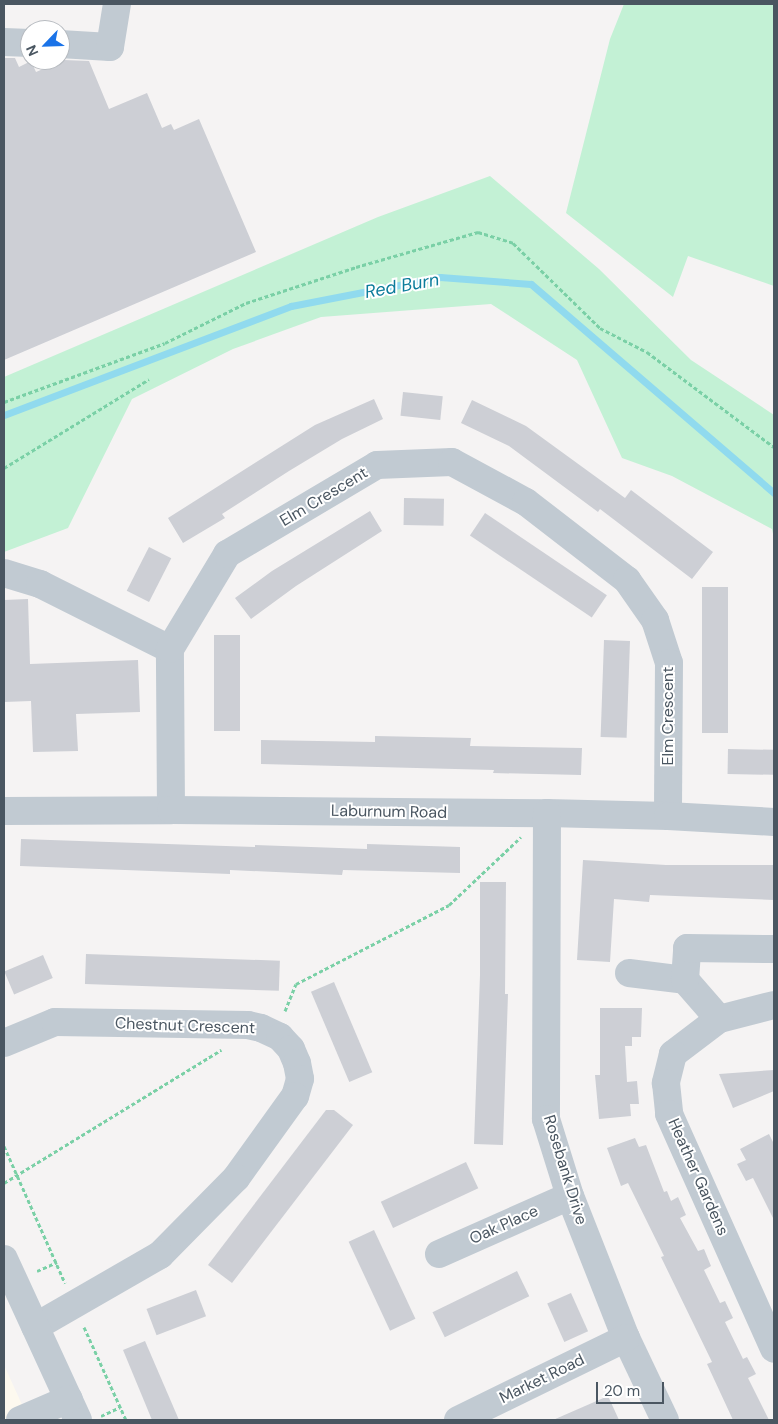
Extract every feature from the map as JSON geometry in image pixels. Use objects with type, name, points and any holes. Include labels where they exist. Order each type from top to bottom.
[{"type":"street","points":[[70,45],[110,47],[117,4]]},
{"type":"street","points":[[4,42],[20,43]]},
{"type":"street","name":"Elm Crescent","points":[[170,649],[227,554],[377,465],[452,462],[526,502],[626,580],[655,620],[669,663],[668,816]]},
{"type":"street","points":[[4,573],[40,584],[170,649],[170,810]]},
{"type":"street","name":"Laburnum Road","points":[[4,811],[170,810],[547,813],[668,816],[774,822]]},
{"type":"street","name":"Rosebank Drive","points":[[547,813],[546,1119],[570,1196],[626,1338],[665,1420]]},
{"type":"street","points":[[685,980],[687,948],[774,948]]},
{"type":"street","points":[[629,973],[685,980],[719,1019]]},
{"type":"street","name":"Heather Gardens","points":[[774,1005],[719,1019],[673,1054],[666,1083],[669,1114],[774,1349]]},
{"type":"street","name":"Chestnut Crescent","points":[[4,1043],[55,1022],[248,1025],[261,1028],[280,1037],[291,1049],[297,1063],[300,1079],[295,1096],[236,1178],[160,1255],[35,1327]]},
{"type":"street","name":"Oak Place","points":[[439,1254],[570,1196]]},
{"type":"street","points":[[4,1260],[74,1410],[20,1420]]},
{"type":"street","name":"Market Road","points":[[458,1420],[626,1338]]},
{"type":"path","points":[[4,402],[165,343],[246,303],[356,267],[478,232],[513,243],[600,328],[647,352],[774,447]]},
{"type":"path","points":[[4,468],[149,379]]},
{"type":"path","points":[[272,1034],[278,1027],[296,984],[449,905],[547,813]]},
{"type":"path","points":[[4,1183],[226,1047]]},
{"type":"path","points":[[93,1420],[120,1407]]},
{"type":"shaded area","points":[[4,1365],[29,1420],[4,1420]]},
{"type":"green space","points":[[624,4],[774,4],[774,286],[688,256],[673,297],[566,213],[610,39]]},
{"type":"green space","points":[[490,176],[599,269],[691,360],[774,415],[774,539],[772,529],[672,476],[622,458],[577,360],[491,304],[321,317],[233,349],[132,399],[68,528],[4,552],[4,377],[378,217]]},
{"type":"building","points":[[4,58],[15,58],[20,70],[35,70],[36,72],[41,70],[70,70],[70,60],[89,61],[109,109],[147,93],[162,128],[171,124],[174,130],[199,119],[256,252],[4,360]]},
{"type":"building","points":[[403,392],[443,396],[440,420],[400,416]]},
{"type":"building","points":[[374,399],[383,419],[342,439],[289,471],[222,514],[225,518],[183,543],[168,518],[315,425]]},
{"type":"building","points":[[472,400],[526,426],[625,498],[631,490],[713,552],[692,579],[600,509],[598,512],[509,446],[461,423]]},
{"type":"building","points":[[404,498],[444,499],[444,526],[404,525]]},
{"type":"building","points":[[370,511],[382,531],[296,586],[251,619],[235,598],[272,571]]},
{"type":"building","points":[[485,513],[607,595],[592,618],[470,535]]},
{"type":"building","points":[[149,547],[171,558],[149,602],[127,591]]},
{"type":"building","points":[[702,587],[728,587],[728,733],[702,733]]},
{"type":"building","points":[[28,599],[30,664],[138,660],[140,712],[76,714],[78,751],[33,752],[31,701],[4,702],[4,600]]},
{"type":"building","points":[[214,635],[240,635],[240,731],[214,731]]},
{"type":"building","points":[[604,640],[630,641],[627,738],[601,737]]},
{"type":"building","points":[[375,736],[471,738],[470,746],[582,748],[581,775],[493,773],[494,770],[261,764],[261,740],[375,742]]},
{"type":"building","points":[[728,749],[774,750],[774,775],[728,774]]},
{"type":"building","points":[[21,839],[255,847],[255,845],[367,849],[367,844],[460,847],[460,873],[343,870],[342,875],[230,870],[230,874],[20,866]]},
{"type":"building","points":[[583,860],[666,865],[774,865],[774,900],[650,895],[649,902],[614,899],[610,962],[577,960]]},
{"type":"building","points":[[480,882],[506,882],[505,994],[508,994],[503,1145],[474,1144],[480,975]]},
{"type":"building","points":[[86,954],[280,961],[279,991],[85,984]]},
{"type":"building","points":[[43,955],[53,978],[14,994],[4,971]]},
{"type":"building","points":[[334,982],[372,1072],[349,1082],[311,992]]},
{"type":"building","points":[[600,1008],[642,1008],[641,1037],[632,1037],[632,1046],[625,1046],[627,1082],[637,1081],[639,1104],[630,1104],[631,1116],[599,1119],[595,1075],[600,1075]]},
{"type":"building","points":[[774,1070],[774,1091],[733,1108],[719,1074]]},
{"type":"building","points":[[326,1110],[334,1110],[353,1125],[232,1283],[208,1265]]},
{"type":"building","points":[[769,1134],[774,1144],[774,1220],[753,1178],[746,1181],[737,1164],[746,1160],[740,1149]]},
{"type":"building","points":[[635,1138],[639,1147],[646,1145],[664,1192],[667,1191],[671,1201],[678,1197],[686,1215],[680,1218],[698,1251],[704,1249],[711,1266],[704,1270],[720,1303],[725,1301],[733,1318],[725,1322],[743,1359],[747,1357],[756,1374],[748,1378],[769,1420],[733,1420],[707,1364],[712,1362],[661,1257],[664,1256],[628,1183],[621,1186],[607,1148]]},
{"type":"building","points":[[466,1162],[478,1188],[393,1228],[381,1202]]},
{"type":"building","points":[[374,1230],[415,1319],[390,1331],[349,1242]]},
{"type":"building","points":[[517,1271],[529,1296],[445,1337],[433,1312]]},
{"type":"building","points":[[196,1290],[206,1316],[157,1335],[147,1309]]},
{"type":"building","points":[[571,1293],[588,1331],[564,1342],[547,1304]]},
{"type":"building","points":[[145,1341],[179,1420],[152,1420],[123,1350]]},
{"type":"building","points":[[608,1396],[619,1420],[553,1420]]},
{"type":"waterway","name":"Red Burn","points":[[4,415],[291,306],[440,277],[531,284],[774,493]]}]
